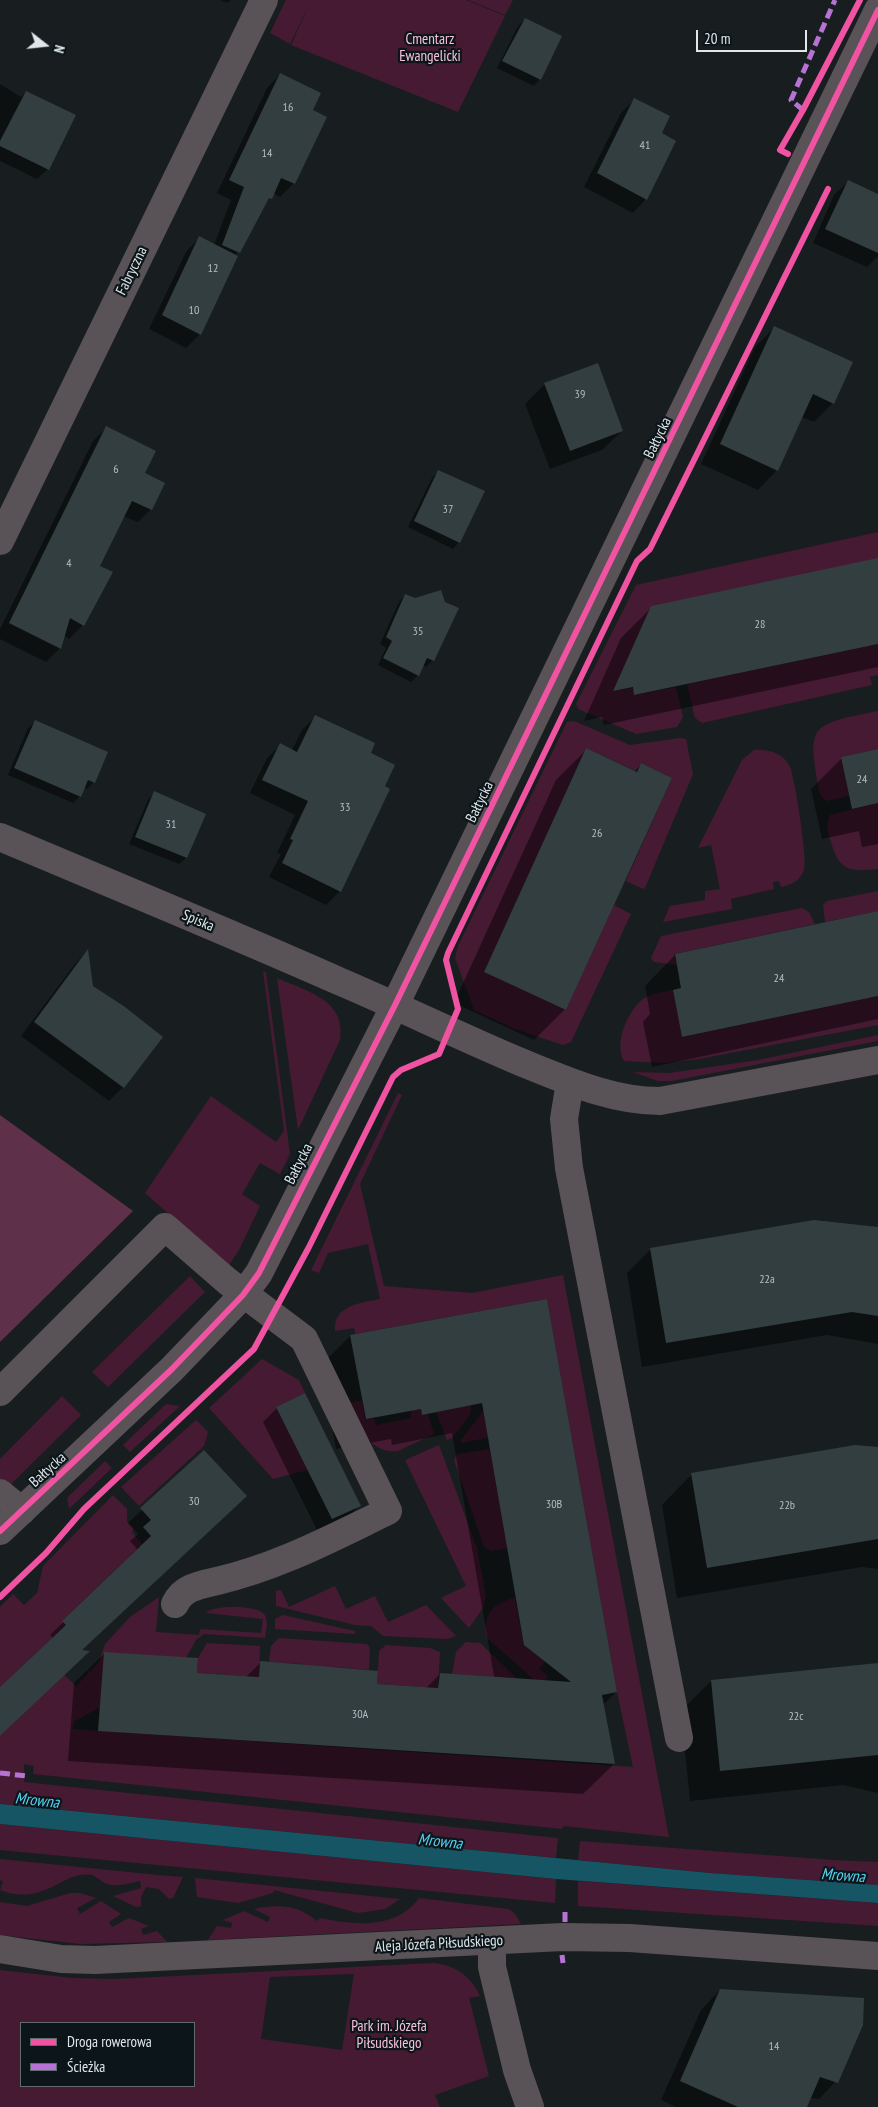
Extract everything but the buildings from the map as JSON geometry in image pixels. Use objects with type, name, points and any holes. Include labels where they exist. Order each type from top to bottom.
[{"type":"street","name":"Fabryczna","points":[[0,541],[264,0]]},
{"type":"street","name":"Bałtycka","points":[[7,1520],[172,1369],[243,1295],[259,1273],[394,1007],[878,10]]},
{"type":"street","name":"Spiska","points":[[0,837],[570,1082],[614,1096],[638,1101],[660,1101],[878,1060]]},
{"type":"street","points":[[570,1082],[564,1118],[569,1168],[679,1738]]},
{"type":"street","points":[[0,1392],[166,1227],[243,1295],[304,1339],[388,1511],[283,1562],[240,1576],[187,1589],[175,1604]]},
{"type":"street","points":[[0,1493],[7,1520]]},
{"type":"street","name":"Aleja Józefa Piłsudskiego","points":[[0,1949],[61,1959],[94,1960],[564,1937],[630,1938],[878,1956]]},
{"type":"street","points":[[492,1942],[492,1967],[517,2070],[530,2107]]},
{"type":"green space","name":"Cmentarz Ewangelicki","points":[[286,0],[466,0],[505,16],[458,112],[291,45],[309,5],[290,44],[270,33]]},
{"type":"green space","points":[[468,0],[513,0],[505,15]]},
{"type":"green space","points":[[878,532],[878,559],[652,606],[613,691],[633,688],[635,695],[676,687],[683,717],[677,727],[636,734],[578,709],[576,704],[636,585]]},
{"type":"green space","points":[[878,644],[878,675],[870,677],[872,685],[702,723],[695,718],[687,684]]},
{"type":"green space","points":[[878,711],[878,749],[841,757],[849,796],[827,801],[820,795],[816,772],[814,741],[818,732],[825,725],[838,720]]},
{"type":"green space","points":[[574,721],[630,745],[680,738],[686,739],[693,774],[643,889],[626,881],[672,778],[641,763],[636,771],[586,748],[484,972],[566,1010],[614,905],[631,914],[571,1042],[563,1045],[515,1029],[474,1010],[455,958],[458,946],[567,722]]},
{"type":"green space","points":[[754,750],[765,750],[780,755],[790,767],[803,837],[805,863],[802,874],[798,880],[788,885],[781,887],[779,881],[773,882],[774,889],[731,899],[732,909],[663,922],[670,906],[705,900],[705,891],[720,889],[711,845],[698,848],[742,760]]},
{"type":"green space","points":[[878,803],[878,869],[860,870],[847,868],[834,852],[828,832],[830,815]]},
{"type":"green space","points":[[878,891],[878,911],[825,922],[823,905],[827,901]]},
{"type":"green space","points":[[802,908],[809,912],[815,924],[674,954],[677,965],[654,962],[651,958],[661,936]]},
{"type":"green space","points":[[263,971],[266,972],[290,1154],[280,1174],[260,1163],[242,1194],[260,1206],[240,1248],[228,1267],[145,1193],[211,1096],[276,1142],[284,1131]]},
{"type":"green space","points":[[277,978],[322,999],[331,1006],[337,1015],[340,1026],[340,1040],[298,1130]]},
{"type":"green space","points":[[673,990],[683,1037],[878,996],[878,1025],[699,1059],[665,1063],[624,1061],[620,1045],[624,1026],[634,1009],[646,997]]},
{"type":"green space","points":[[878,1035],[878,1041],[672,1081],[658,1081],[633,1072],[669,1073],[758,1060]]},
{"type":"green space","points":[[398,1093],[402,1095],[360,1184],[384,1286],[472,1293],[563,1275],[669,1837],[563,1826],[562,1829],[33,1774],[34,1766],[24,1764],[24,1782],[558,1838],[556,1858],[0,1804],[0,1736],[64,1675],[76,1686],[99,1662],[105,1644],[130,1617],[159,1597],[156,1632],[199,1635],[200,1629],[261,1633],[263,1619],[206,1613],[210,1610],[235,1607],[260,1611],[266,1616],[265,1638],[204,1634],[196,1640],[186,1658],[74,1722],[73,1729],[633,1767],[617,1692],[547,1299],[355,1334],[354,1328],[335,1331],[336,1322],[343,1311],[350,1307],[380,1299],[368,1244],[328,1253],[319,1273],[311,1270]]},
{"type":"green space","points":[[190,1276],[205,1292],[108,1387],[92,1372]]},
{"type":"green space","points":[[262,1359],[299,1380],[305,1393],[276,1407],[308,1470],[273,1479],[209,1408]]},
{"type":"green space","points":[[62,1396],[81,1415],[8,1487],[0,1479],[0,1459]]},
{"type":"green space","points":[[472,1399],[470,1415],[452,1438],[447,1440],[436,1412],[453,1409],[452,1402]]},
{"type":"green space","points":[[362,1401],[365,1419],[374,1418],[376,1425],[411,1418],[411,1411],[421,1409],[422,1415],[428,1414],[434,1434],[398,1451],[388,1451],[379,1448],[366,1436],[356,1420],[349,1402]]},
{"type":"green space","points":[[166,1404],[180,1406],[130,1452],[123,1445]]},
{"type":"green space","points":[[487,1406],[496,1436],[461,1443],[461,1440]]},
{"type":"green space","points":[[196,1420],[208,1432],[204,1446],[139,1506],[121,1487]]},
{"type":"green space","points":[[439,1445],[477,1548],[486,1595],[483,1608],[469,1628],[441,1598],[466,1586],[405,1460]]},
{"type":"green space","points":[[490,1449],[508,1548],[492,1551],[484,1547],[454,1460],[457,1454]]},
{"type":"green space","points":[[105,1461],[112,1468],[69,1509],[67,1498]]},
{"type":"green space","points":[[113,1495],[127,1509],[127,1522],[133,1528],[132,1532],[154,1559],[140,1546],[63,1620],[66,1625],[0,1687],[0,1607],[13,1594],[24,1605],[37,1593],[43,1566]]},
{"type":"green space","points":[[335,1586],[346,1609],[375,1596],[388,1622],[426,1605],[456,1636],[447,1639],[383,1636],[371,1626],[355,1625],[276,1606],[276,1591],[281,1590],[289,1607]]},
{"type":"green space","points":[[515,1598],[522,1636],[539,1633],[545,1662],[539,1669],[548,1676],[540,1685],[487,1638],[486,1623],[491,1611],[495,1606]]},
{"type":"green space","points":[[283,1615],[355,1631],[355,1634],[275,1629],[275,1619]]},
{"type":"green space","points":[[279,1638],[367,1644],[370,1648],[369,1670],[335,1667],[301,1679],[302,1664],[269,1662],[271,1646]]},
{"type":"green space","points":[[466,1642],[480,1643],[525,1686],[485,1676],[452,1674],[456,1652]]},
{"type":"green space","points":[[207,1643],[260,1646],[259,1677],[197,1673],[198,1658]]},
{"type":"green space","points":[[386,1645],[430,1648],[440,1652],[438,1688],[377,1684],[379,1651]]},
{"type":"green space","points":[[0,1824],[556,1879],[555,1903],[0,1850]]},
{"type":"green space","points":[[580,1841],[878,1862],[878,1885],[710,1873],[578,1860]]},
{"type":"green space","points":[[0,1859],[183,1877],[173,1898],[169,1899],[159,1889],[146,1887],[141,1897],[141,1906],[136,1907],[113,1896],[141,1888],[140,1881],[113,1885],[105,1883],[93,1875],[71,1878],[35,1893],[21,1895],[0,1890],[3,1882],[0,1880]]},
{"type":"green space","points":[[195,1878],[400,1899],[385,1909],[358,1913],[274,1890],[273,1893],[238,1903],[197,1897]]},
{"type":"green space","points":[[578,1881],[878,1903],[878,1926],[578,1906]]},
{"type":"green space","points":[[70,1893],[80,1893],[96,1898],[77,1908],[80,1914],[101,1901],[121,1914],[109,1922],[112,1927],[129,1918],[149,1926],[141,1929],[143,1935],[157,1931],[167,1942],[80,1944],[0,1935],[0,1902],[27,1906]]},
{"type":"green space","points":[[419,1898],[509,1909],[515,1914],[521,1924],[208,1940],[217,1926],[231,1928],[232,1923],[223,1920],[244,1911],[268,1922],[270,1917],[254,1909],[279,1906],[303,1912],[317,1921],[320,1918],[374,1923],[399,1916]]},
{"type":"green space","name":"Park im. Józefa Piłsudskiego","points":[[441,1964],[455,1969],[467,1977],[480,1996],[469,1998],[489,2076],[435,2095],[440,2107],[0,2107],[0,1970],[73,1978],[115,1979]],"holes":[[[354,1974],[342,2050],[261,2039],[270,1977]]]},
{"type":"shaded area","points":[[0,1115],[133,1211],[0,1342]]},
{"type":"water","points":[[0,1804],[710,1873],[878,1885],[878,1903],[556,1879],[0,1824]]},
{"type":"marked path","points":[[803,110],[791,100],[835,0]]},
{"type":"marked path","points":[[0,1773],[27,1776]]},
{"type":"marked path","points":[[565,1908],[565,1922]]},
{"type":"marked path","points":[[562,1955],[563,1963]]},
{"type":"cycle path","points":[[788,154],[780,150],[860,0]]},
{"type":"cycle path","points":[[0,1531],[172,1369],[243,1295],[259,1273],[394,1007],[878,10]]},
{"type":"cycle path","points":[[0,1597],[46,1553],[84,1509],[254,1349],[309,1247],[393,1077],[401,1070],[439,1054],[458,1009],[446,960],[448,953],[637,561],[650,549],[828,189]]},
{"type":"water label","name":"Mrowna","points":[[37,1801]]},
{"type":"water label","name":"Mrowna","points":[[440,1842]]},
{"type":"water label","name":"Mrowna","points":[[843,1876]]}]
